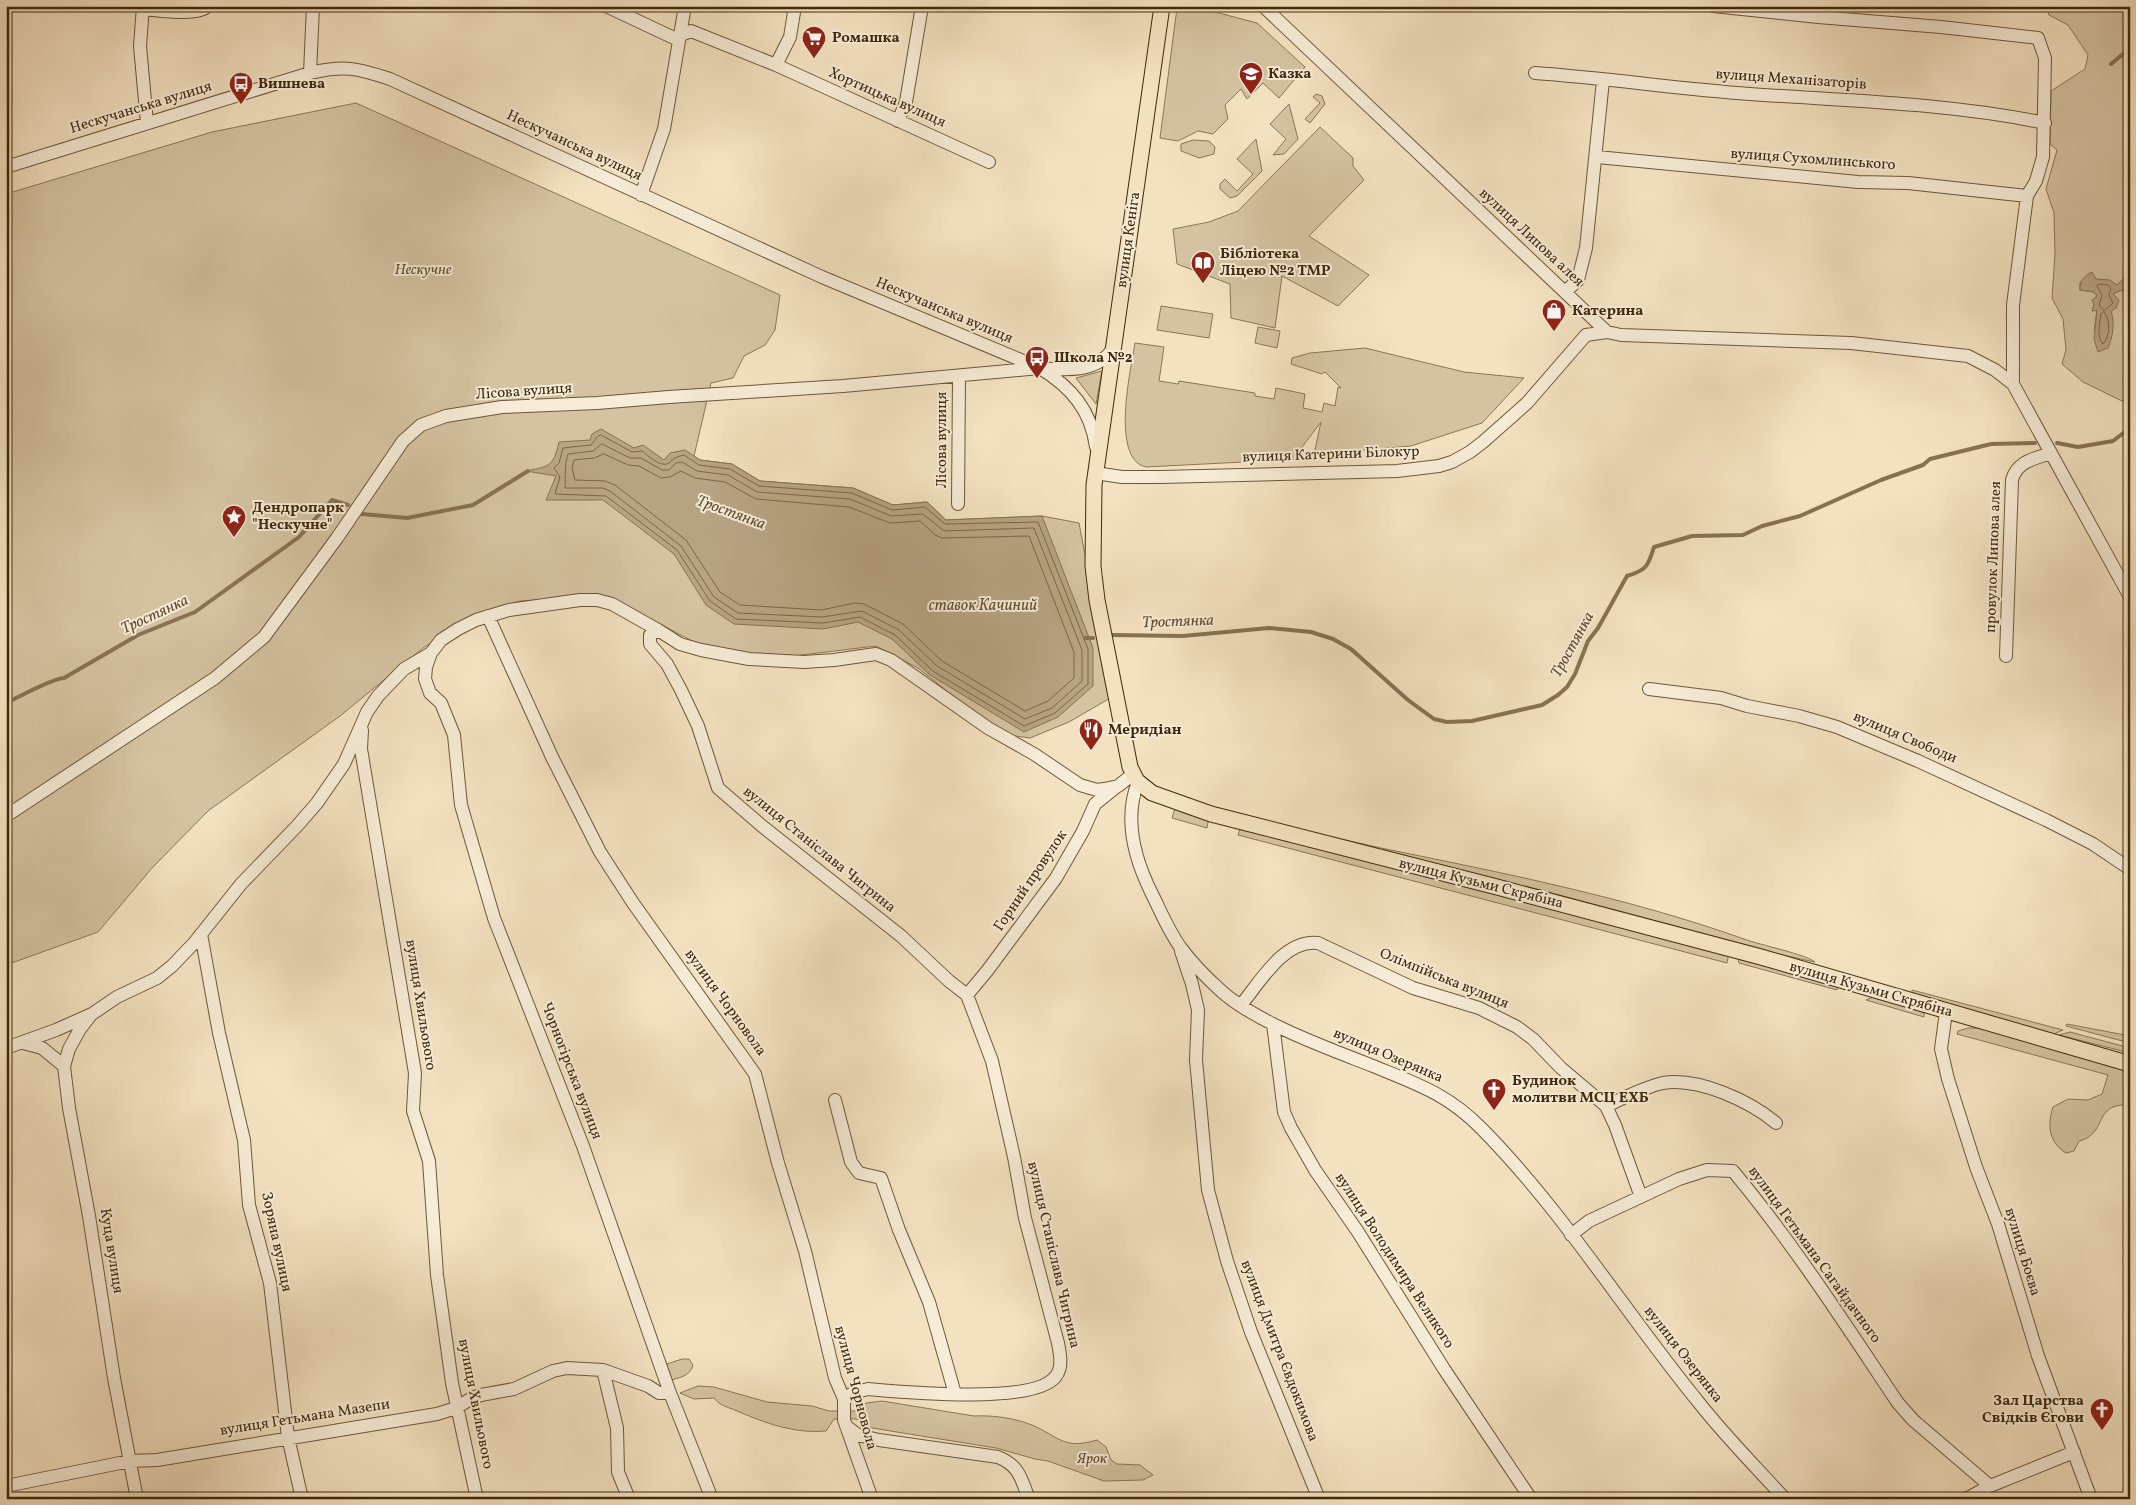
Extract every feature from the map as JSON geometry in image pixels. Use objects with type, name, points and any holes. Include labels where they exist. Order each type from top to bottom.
[{"type":"main road","name":"вулиця Кеніга","points":[[1095,473],[1162,6]]},
{"type":"main road","points":[[1095,473],[1092,528],[1093,566],[1097,600],[1135,778]]},
{"type":"main road","name":"вулиця Кузьми Скрябіна","points":[[1135,778],[1162,798],[1211,814],[1761,957],[2130,1064]]},
{"type":"street","points":[[147,123],[140,46],[142,7],[200,12],[208,6]]},
{"type":"street","points":[[310,73],[312,6]]},
{"type":"street","name":"Хортицька вулиця","points":[[606,6],[674,38],[691,31],[776,65],[989,162]]},
{"type":"street","points":[[641,194],[664,129],[685,6]]},
{"type":"street","points":[[776,65],[790,37],[795,6]]},
{"type":"street","points":[[898,122],[906,102],[922,6]]},
{"type":"street","name":"вулиця Липова алея","points":[[1263,6],[1607,332]]},
{"type":"street","points":[[1713,6],[2038,38],[2046,58],[2045,123],[2041,168],[2027,196],[2013,305],[2013,384]]},
{"type":"street","name":"Нескучанська вулиця","points":[[6,167],[310,73],[343,67],[361,70],[390,80],[822,278],[1040,368],[1079,369],[1095,364],[1113,349]]},
{"type":"street","name":"вулиця Механізаторів","points":[[1535,73],[1679,89],[1875,102],[1967,111],[2045,123]]},
{"type":"street","points":[[1565,292],[1578,280],[1586,248],[1597,157],[1603,80]]},
{"type":"street","name":"вулиця Сухомлинського","points":[[1597,157],[1858,182],[1908,183],[2027,196]]},
{"type":"street","points":[[1607,332],[1620,335],[1852,343],[1968,356],[1994,370],[2013,384],[2130,597]]},
{"type":"street","name":"вулиця Катерини Білокур","points":[[1095,473],[1122,477],[1161,477],[1397,470],[1439,466],[1464,456],[1483,442],[1526,403],[1586,335],[1607,332]]},
{"type":"street","points":[[1040,368],[1061,382],[1078,399],[1091,422],[1098,455]]},
{"type":"street","name":"Лісова вулиця","points":[[6,816],[215,678],[264,637],[337,538],[403,441],[421,425],[446,416],[502,407],[598,403],[958,376],[1040,368]]},
{"type":"street","name":"Лісова вулиця","points":[[958,376],[958,504]]},
{"type":"street","name":"провулок Липова алея","points":[[2006,656],[2012,480],[2015,470],[2022,464],[2051,453]]},
{"type":"street","points":[[6,1048],[92,1014],[117,997],[157,978],[185,953],[241,884],[317,803],[344,764],[367,712],[378,696],[404,669],[431,653],[441,640],[458,628],[488,616],[532,606],[580,600],[597,600],[612,604],[680,644],[701,650],[749,659],[804,662],[876,654],[891,660],[988,728],[1034,754],[1080,785],[1097,790],[1118,786],[1135,778]]},
{"type":"street","name":"вулиця Чорновола","points":[[488,616],[552,757],[600,852],[633,903],[755,1074],[778,1163],[805,1251],[835,1378],[844,1399],[845,1419],[872,1499]]},
{"type":"street","name":"вулиця Станіслава Чигрина","points":[[658,630],[650,635],[650,644],[667,664],[681,690],[698,726],[718,788],[762,826],[901,936],[949,981],[967,995],[992,1061],[1014,1157],[1025,1218],[1058,1343],[1061,1361],[1056,1376],[1047,1385],[1034,1390],[968,1395],[923,1394],[868,1389],[853,1393],[844,1399]]},
{"type":"street","name":"Чорногірська вулиця","points":[[431,653],[426,667],[425,679],[430,693],[441,703],[454,735],[461,805],[494,918],[583,1146],[670,1392],[712,1499]]},
{"type":"street","name":"вулиця Свободи","points":[[1649,689],[1721,698],[1837,727],[1918,760],[2046,820],[2093,844],[2130,869]]},
{"type":"street","name":"вулиця Хвильового","points":[[362,723],[361,749],[415,1073],[413,1111],[425,1147],[431,1176],[436,1275],[456,1408],[476,1499]]},
{"type":"street","name":"вулиця Озерянка","points":[[1135,778],[1130,824],[1134,844],[1148,885],[1180,946],[1220,991],[1272,1024],[1432,1090],[1464,1112],[1496,1142],[1539,1192],[1700,1405],[1785,1499]]},
{"type":"street","name":"Горний провулок","points":[[967,995],[992,965],[1056,878],[1083,832],[1095,804],[1118,786]]},
{"type":"street","name":"Зоряна вулиця","points":[[201,934],[219,1033],[244,1140],[249,1205],[270,1283],[288,1437],[302,1499]]},
{"type":"street","name":"Олімпійська вулиця","points":[[1241,1005],[1288,950],[1301,944],[1318,943],[1413,988],[1480,1008],[1502,1019],[1533,1039],[1561,1068],[1606,1106],[1615,1125],[1641,1197]]},
{"type":"street","name":"вулиця Дмитра Євдокимова","points":[[1180,946],[1198,1010],[1196,1060],[1208,1190],[1227,1261],[1251,1332],[1319,1499]]},
{"type":"street","name":"вулиця Боєва","points":[[1946,1012],[1942,1049],[1948,1080],[1976,1167],[1998,1224],[2038,1356],[2091,1499]]},
{"type":"street","name":"Куца вулиця","points":[[92,1014],[80,1029],[69,1049],[64,1066],[114,1378],[137,1499]]},
{"type":"street","name":"вулиця Володимира Великого","points":[[1272,1024],[1284,1112],[1291,1128],[1315,1170],[1358,1232],[1444,1369],[1531,1499]]},
{"type":"street","points":[[22,1043],[42,1048],[64,1066]]},
{"type":"street","points":[[1606,1106],[1661,1083],[1674,1082],[1725,1093],[1751,1105],[1776,1123]]},
{"type":"street","points":[[835,1100],[851,1162],[859,1174],[881,1178],[899,1230],[930,1302],[955,1394]]},
{"type":"street","name":"вулиця Гетьмана Сагайдачного","points":[[1571,1235],[1589,1221],[1679,1179],[1707,1170],[1733,1171],[1752,1194],[1820,1289],[1898,1403],[1913,1420],[1990,1486]]},
{"type":"street","name":"вулиця Гетьмана Мазепи","points":[[6,1486],[130,1462],[157,1460],[437,1414],[456,1408],[472,1398],[514,1389],[553,1371],[567,1368],[603,1370],[648,1386],[658,1393],[670,1392]]},
{"type":"street","points":[[603,1370],[618,1428],[618,1472],[628,1499]]},
{"type":"street","points":[[845,1419],[858,1435],[879,1440],[1003,1459],[1016,1467],[1029,1499]]},
{"type":"street","points":[[1966,1499],[1990,1486],[2074,1452]]},
{"type":"green space","points":[[2046,6],[2130,6],[2130,277],[2124,278],[2117,285],[2099,279],[2080,282],[2080,290],[2094,292],[2097,296],[2093,311],[2097,310],[2094,331],[2110,311],[2113,294],[2130,289],[2130,397],[2122,401],[2083,382],[2062,364],[2066,350],[2063,319],[2052,298],[2055,254],[2054,213],[2046,189],[2057,150],[2050,144],[2051,91],[2085,69],[2088,55],[2068,25],[2049,15]]},
{"type":"green space","points":[[1177,8],[1215,12],[1257,23],[1305,67],[1279,98],[1263,83],[1247,99],[1241,89],[1225,105],[1228,119],[1213,134],[1198,131],[1178,141],[1160,138]]},
{"type":"green space","points":[[1316,94],[1322,96],[1325,104],[1310,123],[1305,119],[1320,103],[1313,97]]},
{"type":"green space","name":"Нескучне","points":[[356,103],[780,295],[775,330],[765,345],[744,356],[733,378],[711,383],[694,456],[700,460],[732,464],[760,481],[853,488],[893,505],[927,502],[946,520],[1042,516],[1079,523],[1112,697],[1069,722],[1030,738],[1001,734],[918,668],[876,646],[768,659],[700,645],[620,603],[596,596],[520,601],[478,613],[423,648],[340,716],[208,811],[152,868],[98,932],[6,965],[6,194],[212,132]]},
{"type":"green space","points":[[1289,104],[1298,139],[1284,154],[1273,155],[1286,139],[1270,124]]},
{"type":"green space","points":[[1320,127],[1353,158],[1353,166],[1364,180],[1309,236],[1369,275],[1338,306],[1282,276],[1275,328],[1231,318],[1230,284],[1177,264],[1173,229],[1209,222],[1238,211]]},
{"type":"green space","points":[[1256,139],[1262,171],[1237,196],[1230,198],[1220,189],[1220,184],[1225,179],[1237,191],[1253,174],[1237,159]]},
{"type":"green space","points":[[1193,140],[1209,141],[1215,147],[1214,154],[1199,158],[1181,151],[1181,144]]},
{"type":"green space","points":[[1161,306],[1213,314],[1209,338],[1157,330]]},
{"type":"green space","points":[[1258,327],[1280,331],[1277,348],[1255,343]]},
{"type":"green space","points":[[1135,343],[1164,347],[1159,381],[1178,384],[1179,381],[1255,393],[1255,396],[1274,399],[1276,388],[1305,394],[1303,408],[1322,412],[1324,403],[1335,406],[1338,387],[1341,388],[1325,372],[1322,374],[1291,364],[1292,358],[1310,353],[1365,348],[1464,372],[1524,378],[1482,423],[1411,446],[1314,454],[1321,422],[1302,447],[1302,459],[1146,467],[1135,460],[1129,448],[1126,431],[1127,392]]},
{"type":"green space","points":[[1102,371],[1096,404],[1076,378]]},
{"type":"green space","points":[[1175,808],[1209,817],[1207,828],[1172,818]]},
{"type":"green space","points":[[1230,812],[1362,844],[1609,898],[1700,924],[1815,962],[1764,951]]},
{"type":"green space","points":[[1241,826],[1729,953],[1727,963],[1238,835]]},
{"type":"green space","points":[[1738,958],[1838,986],[1837,990],[1739,963]]},
{"type":"green space","points":[[1912,990],[2063,1030],[2054,1034],[1912,993]]},
{"type":"green space","points":[[1873,997],[1912,1007],[1924,1013],[1924,1017],[1866,1000]]},
{"type":"green space","points":[[2067,1024],[2130,1036],[2130,1043],[2066,1026]]},
{"type":"green space","points":[[1968,1028],[1981,1028],[2031,1041],[2130,1071],[2130,1104],[2115,1106],[2108,1110],[2092,1135],[2079,1141],[2074,1151],[2066,1153],[2056,1144],[2051,1133],[2050,1120],[2053,1107],[2068,1099],[2088,1100],[2102,1094],[2108,1075],[1957,1034],[1958,1031]]},
{"type":"green space","points":[[2070,1032],[2130,1048],[2130,1053],[2059,1035]]},
{"type":"green space","points":[[682,1359],[689,1359],[693,1365],[689,1372],[686,1375],[667,1381],[667,1364]]},
{"type":"green space","name":"Ярок","points":[[698,1386],[714,1387],[767,1402],[812,1406],[829,1411],[855,1411],[866,1403],[882,1401],[974,1416],[1011,1419],[1032,1425],[1069,1443],[1086,1443],[1097,1440],[1106,1447],[1111,1460],[1117,1464],[1140,1465],[1153,1475],[1143,1480],[1104,1481],[1048,1461],[996,1448],[872,1428],[857,1419],[834,1419],[826,1431],[792,1429],[769,1423],[722,1405],[714,1398],[694,1399],[680,1393]]},
{"type":"water","points":[[2092,272],[2096,279],[2110,280],[2117,285],[2124,278],[2130,277],[2130,289],[2113,294],[2119,300],[2116,308],[2111,311],[2113,330],[2111,339],[2108,348],[2098,352],[2094,339],[2097,310],[2092,311],[2094,304],[2092,300],[2097,296],[2094,292],[2080,290],[2083,279]]},
{"type":"water","name":"ставок Качиний","points":[[601,429],[634,448],[643,445],[664,460],[670,453],[685,450],[700,460],[732,464],[760,481],[853,488],[893,505],[927,502],[946,520],[1042,516],[1093,648],[1093,686],[1058,717],[1024,732],[930,675],[892,639],[858,622],[823,629],[734,624],[706,605],[674,554],[603,500],[546,500],[556,476],[526,471],[549,464],[555,456],[559,442],[590,440],[592,434]]},
{"type":"waterway","points":[[2111,64],[2123,54],[2130,52]]},
{"type":"waterway","name":"Тростянка","points":[[2057,443],[2078,447],[2113,441],[2130,428]]},
{"type":"waterway","name":"Тростянка","points":[[1112,635],[1183,636],[1269,628],[1311,632],[1333,639],[1351,649],[1408,700],[1434,719],[1447,722],[1472,721],[1542,705],[1567,687],[1575,674],[1588,641],[1598,628],[1627,576],[1639,572],[1646,566],[1654,547],[1692,536],[1743,535],[1762,526],[1800,516],[1881,480],[1923,465],[1930,459],[1991,444],[2035,443]]},
{"type":"waterway","name":"Тростянка","points":[[362,514],[407,518],[473,505],[528,471]]},
{"type":"waterway","name":"Тростянка","points":[[6,703],[44,684],[64,678],[138,635],[195,612],[299,537],[332,500],[348,505]]},
{"type":"waterway","name":"Тростянка","points":[[1085,638],[1093,638]]},
{"type":"place","name":"Ромашка","points":[[814,59]]},
{"type":"place","name":"Казка","points":[[1251,95]]},
{"type":"place","name":"Вишнева","points":[[241,105]]},
{"type":"place","name":"Бібліотека Ліцею №2 ТМР","points":[[1203,284]]},
{"type":"place","name":"Катерина","points":[[1554,332]]},
{"type":"place","name":"Школа №2","points":[[1037,379]]},
{"type":"place","name":"Дендропарк \"Нескучне\"","points":[[234,538]]},
{"type":"place","name":"Меридіан","points":[[1091,751]]},
{"type":"place","name":"Будинок молитви МСЦ ЕХБ","points":[[1494,1111]]},
{"type":"place","name":"Зал Царства Свідків Єгови","points":[[2102,1431]]}]
